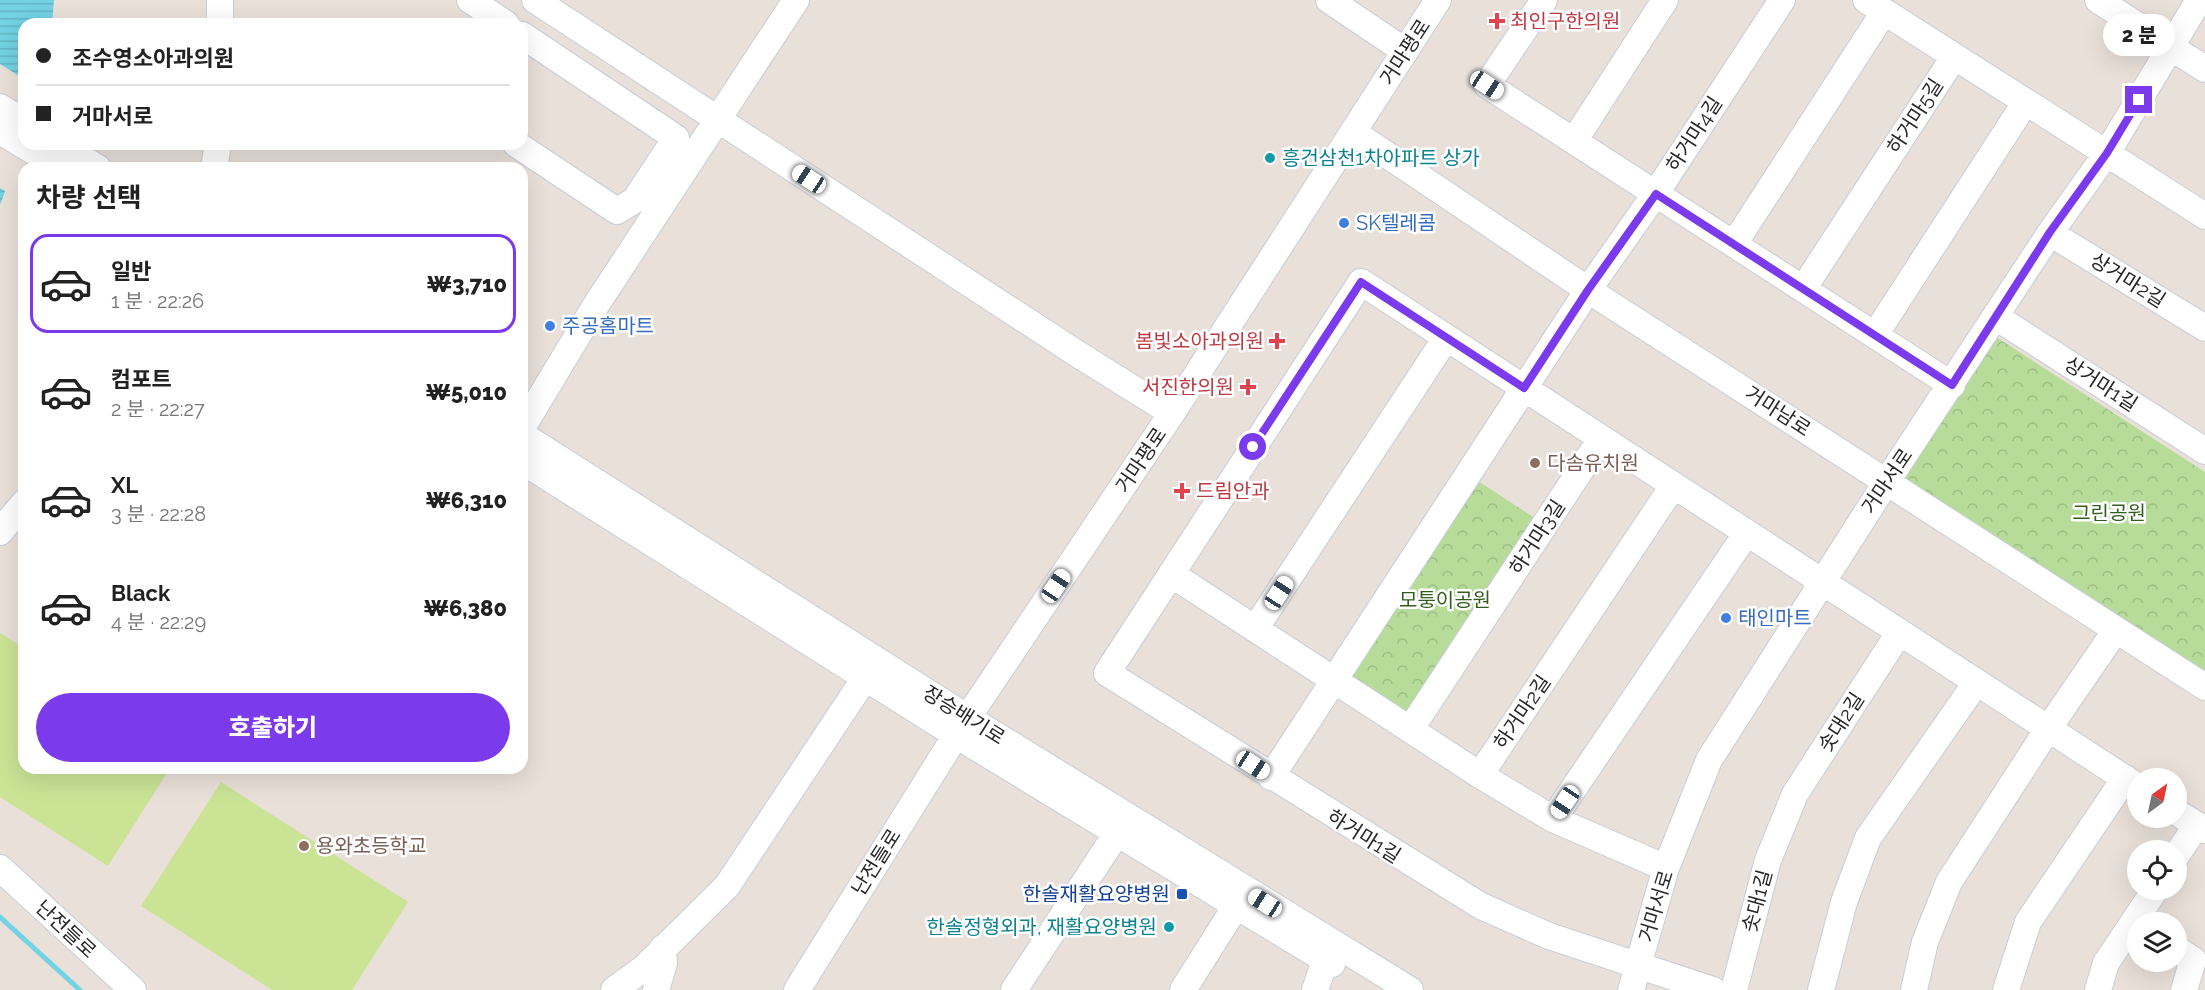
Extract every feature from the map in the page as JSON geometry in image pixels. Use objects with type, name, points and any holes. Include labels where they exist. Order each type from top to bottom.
[{"type":"street","points":[[220,0],[220,18]]},
{"type":"street","points":[[470,0],[497,18]]},
{"type":"street","points":[[535,0],[1076,353],[1172,413]]},
{"type":"street","points":[[528,418],[596,305],[796,0]]},
{"type":"street","points":[[1329,0],[1405,51]]},
{"type":"street","name":"거마평로","points":[[962,727],[1172,413],[1438,0]]},
{"type":"street","name":"하거마4길","points":[[1544,0],[1487,85],[1952,385]]},
{"type":"street","points":[[1574,141],[1665,0]]},
{"type":"street","name":"하거마4길","points":[[1588,290],[1656,194],[1782,0]]},
{"type":"street","points":[[2098,0],[2205,69]]},
{"type":"street","name":"거마서로","points":[[1631,990],[1666,868],[1709,760],[1821,582],[2050,232],[2107,153],[2199,0]]},
{"type":"street","name":"하거마5길","points":[[1734,244],[1807,131],[1875,6],[2205,216]]},
{"type":"street","points":[[525,150],[617,211],[636,200],[676,138],[528,39]]},
{"type":"street","name":"하거마5길","points":[[1803,289],[1954,57]]},
{"type":"street","points":[[1875,335],[2025,103]]},
{"type":"street","points":[[0,107],[18,118]]},
{"type":"street","points":[[0,131],[18,142]]},
{"type":"street","name":"거마남로","points":[[1353,132],[1588,290],[2205,687]]},
{"type":"street","points":[[31,150],[51,162]]},
{"type":"street","points":[[69,150],[88,162]]},
{"type":"street","name":"상거마2길","points":[[2050,232],[2205,328]]},
{"type":"street","points":[[1666,868],[1553,819],[1480,775],[1171,574],[1361,282],[2127,780]]},
{"type":"street","points":[[1271,777],[1588,290]]},
{"type":"street","name":"상거마1길","points":[[1996,317],[2205,451]]},
{"type":"street","points":[[1255,629],[1446,338]]},
{"type":"street","name":"장승배기로","points":[[528,439],[962,727],[1117,833],[1375,990]]},
{"type":"street","name":"하거마3길","points":[[1410,730],[1601,439]]},
{"type":"street","name":"장승배기로","points":[[528,464],[865,678],[962,727],[1410,990]]},
{"type":"street","name":"하거마2길","points":[[1480,775],[1673,486]]},
{"type":"street","points":[[0,532],[18,510]]},
{"type":"street","points":[[1553,819],[1746,534]]},
{"type":"street","name":"하거마1길","points":[[1171,574],[1107,672],[1271,777],[1481,906],[1549,936],[1638,966]]},
{"type":"street","points":[[1914,990],[1925,942],[1949,882],[2048,729],[2116,630]]},
{"type":"street","name":"솟대2길","points":[[1786,814],[1794,794],[1899,633]]},
{"type":"street","points":[[614,990],[644,969],[727,886],[865,678]]},
{"type":"street","points":[[1821,990],[1844,902],[1869,838],[1976,683]]},
{"type":"street","name":"난전들로","points":[[797,990],[962,727]]},
{"type":"street","points":[[2006,990],[2028,922],[2127,788]]},
{"type":"street","name":"솟대1길","points":[[1734,990],[1768,860],[1786,814]]},
{"type":"street","points":[[2184,840],[2193,822]]},
{"type":"street","points":[[1014,990],[1117,833]]},
{"type":"street","name":"난전들로","points":[[0,868],[133,990]]},
{"type":"street","points":[[1183,990],[1236,906]]},
{"type":"street","points":[[2101,982],[2106,963],[2127,935]]},
{"type":"street","points":[[656,990],[664,963],[663,948]]},
{"type":"street","points":[[2184,990],[2193,960],[2187,956]]},
{"type":"street","points":[[1315,990],[1325,961]]},
{"type":"street","points":[[1638,966],[1713,990]]},
{"type":"green space","name":"그린공원","points":[[1996,337],[2205,472],[2205,680],[1902,481]]},
{"type":"green space","name":"모퉁이공원","points":[[1478,481],[1541,522],[1412,720],[1350,678]]},
{"type":"green space","points":[[0,633],[18,644],[18,774],[166,774],[108,866],[0,797]]},
{"type":"green space","points":[[221,782],[408,902],[352,990],[272,990],[141,906]]},
{"type":"water","points":[[0,0],[54,0],[52,18],[18,18],[18,150],[21,150],[0,205]]},
{"type":"pier","points":[[0,64],[18,75],[18,150],[24,150],[8,193],[0,188]]},
{"type":"waterway","points":[[0,917],[80,990]]},
{"type":"place","name":"최인구한의원","points":[[1497,21]]},
{"type":"place","name":"흥건삼천1차아파트 상가","points":[[1270,158]]},
{"type":"place","name":"SK텔레콤","points":[[1344,223]]},
{"type":"place","name":"주공홈마트","points":[[550,326]]},
{"type":"place","name":"봄빛소아과의원","points":[[1277,341]]},
{"type":"place","name":"서진한의원","points":[[1248,387]]},
{"type":"place","name":"다솜유치원","points":[[1535,463]]},
{"type":"place","name":"드림안과","points":[[1182,491]]},
{"type":"place","name":"태인마트","points":[[1726,618]]},
{"type":"place","name":"용와초등학교","points":[[304,846]]},
{"type":"place","name":"한솔재활요양병원","points":[[1182,894]]},
{"type":"place","name":"한솔정형외과, 재활요양병원","points":[[1169,927]]},
{"type":"route","points":[[1253,447],[1361,282],[1524,388],[1588,290],[1656,194],[1952,385],[2050,232],[2107,153],[2139,100]]}]
